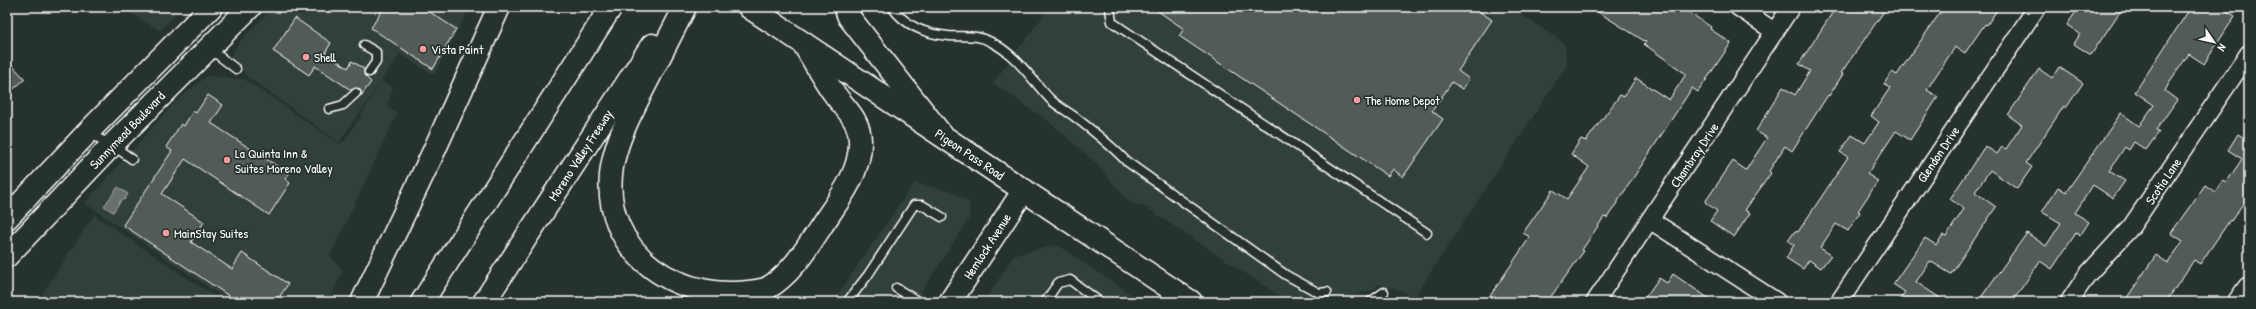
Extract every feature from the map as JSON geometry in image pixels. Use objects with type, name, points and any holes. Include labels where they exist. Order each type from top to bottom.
[{"type":"main road","name":"Sunnymead Boulevard","points":[[7,218],[87,133],[181,40],[211,7]]},
{"type":"main road","points":[[208,48],[208,29],[226,7]]},
{"type":"main road","name":"Sunnymead Boulevard","points":[[7,256],[112,145],[250,7]]},
{"type":"main road","points":[[362,302],[433,153],[499,7]]},
{"type":"main road","points":[[422,302],[611,7]]},
{"type":"main road","name":"Pigeon Pass Road","points":[[749,7],[1191,302]]},
{"type":"main road","points":[[845,7],[849,17],[940,134]]},
{"type":"main road","points":[[678,13],[616,145],[610,188],[616,226],[624,243],[638,264],[659,283],[677,294],[704,300],[725,301],[746,297],[767,288],[783,277],[803,254],[833,209],[854,172],[859,156],[860,140],[858,126],[850,112],[833,93],[803,43]]},
{"type":"main road","name":"Moreno Valley Freeway","points":[[484,302],[678,13]]},
{"type":"main road","points":[[172,84],[174,66],[188,49],[181,40]]},
{"type":"main road","name":"Hemlock Avenue","points":[[950,302],[1024,190]]},
{"type":"main road","points":[[2240,302],[2249,288]]},
{"type":"street","points":[[1738,7],[1776,32]]},
{"type":"street","name":"Chambray Drive","points":[[1595,302],[1776,32],[1791,7]]},
{"type":"street","name":"Glendon Drive","points":[[1839,302],[2037,7]]},
{"type":"street","name":"Scotia Lane","points":[[2069,302],[2087,275],[2131,227],[2249,54]]},
{"type":"street","points":[[1650,220],[1777,302]]},
{"type":"lane","points":[[892,7],[904,21],[918,30],[950,36],[972,36],[992,42],[1011,55],[1025,68],[1051,100],[1107,142],[1126,161],[1286,275],[1319,293],[1327,292]]},
{"type":"lane","points":[[1110,9],[1112,22],[1427,233]]},
{"type":"lane","points":[[364,45],[376,52],[376,62],[369,72]]},
{"type":"lane","points":[[208,48],[236,70]]},
{"type":"lane","points":[[329,109],[343,105],[356,93]]},
{"type":"lane","points":[[87,133],[112,145],[132,160]]},
{"type":"lane","points":[[847,302],[868,275],[914,205],[922,204],[942,217]]},
{"type":"lane","points":[[1045,302],[1058,283],[1070,280],[1100,302]]},
{"type":"lane","points":[[896,288],[919,302]]},
{"type":"lane","points":[[1370,302],[1384,292]]},
{"type":"shaded area","points":[[122,7],[183,7],[160,31]]},
{"type":"shaded area","points":[[273,7],[470,7],[434,75],[400,54],[381,81],[393,87],[387,106],[397,114],[330,256],[343,270],[329,302],[230,302],[85,203],[176,101],[207,76],[244,79],[338,143],[345,141],[381,82],[339,142],[249,78],[229,59],[241,40]]},
{"type":"shaded area","points":[[1050,7],[1510,7],[1561,41],[1565,47],[1567,65],[1413,299],[1402,291],[1379,284],[1373,290],[1327,302],[1289,302],[1142,205],[1130,203],[1094,161],[1048,121],[993,83]]},
{"type":"shaded area","points":[[914,183],[950,191],[969,202],[970,217],[915,302],[833,302]]},
{"type":"shaded area","points":[[118,187],[128,194],[124,200],[122,199],[113,212],[104,206]]},
{"type":"shaded area","points":[[94,215],[223,302],[37,302]]},
{"type":"shaded area","points":[[1057,245],[1143,302],[984,302],[1014,255]]},
{"type":"building","name":"Vista Paint","points":[[384,7],[422,7],[456,29],[433,69],[371,28]]},
{"type":"building","name":"The Home Depot","points":[[1152,7],[1473,7],[1492,20],[1458,71],[1469,79],[1462,89],[1452,82],[1432,111],[1443,119],[1403,177],[1393,169],[1388,176],[1179,36],[1184,29]]},
{"type":"building","points":[[1590,7],[1681,7],[1711,27],[1710,29],[1731,43],[1698,92],[1692,88],[1607,218],[1604,217],[1582,250],[1584,251],[1547,302],[1486,302],[1530,237],[1523,233],[1553,190],[1567,199],[1589,167],[1571,154],[1581,139],[1586,141],[1620,95],[1624,97],[1636,78],[1669,100],[1686,74],[1644,44],[1646,42]]},
{"type":"building","points":[[1836,7],[1887,7],[1841,73],[1843,74],[1792,151],[1785,146],[1769,171],[1771,173],[1745,210],[1750,213],[1734,237],[1710,221],[1717,211],[1705,202],[1733,161],[1746,170],[1767,138],[1756,131],[1783,87],[1795,95],[1810,71],[1799,64]]},
{"type":"building","points":[[1944,7],[1999,7],[1965,53],[1955,47],[1927,90],[1938,97],[1910,140],[1896,131],[1867,174],[1878,181],[1858,211],[1860,212],[1848,231],[1836,224],[1820,248],[1831,255],[1821,268],[1809,260],[1803,269],[1786,258],[1794,245],[1788,241],[1795,231],[1798,232],[1848,157],[1840,152],[1852,135],[1865,143],[1879,122],[1871,116],[1890,88],[1884,84],[1892,72],[1897,75]]},
{"type":"building","points":[[2079,7],[2123,7],[2091,55],[2074,44],[2080,34],[2067,25]]},
{"type":"building","points":[[2191,7],[2221,7],[2235,16],[2204,64],[2189,54],[2170,81],[2165,91],[2177,100],[2156,130],[2159,132],[2146,150],[2134,142],[2129,150],[2125,147],[2109,171],[2125,181],[2113,198],[2093,185],[2075,213],[2089,222],[2080,236],[2076,233],[2052,269],[2040,261],[2012,302],[1992,302],[1982,296],[2027,233],[2046,246],[2061,223],[2042,212],[2058,187],[2066,192],[2121,113],[2139,126],[2154,105],[2135,92]]},
{"type":"building","name":"Shell","points":[[295,18],[331,43],[325,53],[348,68],[352,61],[364,69],[364,75],[371,82],[361,96],[361,91],[358,88],[351,90],[315,66],[309,75],[273,51]]},
{"type":"building","points":[[7,60],[25,79],[7,95]]},
{"type":"building","points":[[2059,67],[2083,83],[2066,108],[2064,106],[2026,163],[2032,167],[2017,189],[1990,170],[1975,192],[1996,207],[1951,274],[1930,261],[1916,282],[1946,302],[1898,302],[1905,292],[1893,284],[1925,238],[1936,245],[1943,235],[1946,236],[1964,209],[1950,199],[1985,146],[1997,154],[2002,147],[2006,149],[2022,125],[2008,115],[2039,69],[2052,78]]},
{"type":"building","points":[[208,95],[223,105],[211,123],[289,174],[285,179],[290,183],[269,215],[185,159],[162,194],[204,222],[191,242],[232,269],[242,253],[288,284],[276,302],[238,302],[123,225],[172,151],[166,147],[181,124],[184,126],[193,111],[196,113]]},
{"type":"building","points":[[2238,134],[2249,141],[2249,195],[2200,264],[2194,260],[2166,302],[2124,302],[2156,255],[2168,263],[2183,241],[2171,233],[2205,185],[2215,192],[2222,181],[2226,183],[2242,159],[2228,150]]},
{"type":"building","points":[[1673,274],[1714,302],[1642,302],[1659,278],[1667,283]]},
{"type":"place","name":"Vista Paint","points":[[423,49]]},
{"type":"place","name":"Shell","points":[[306,57]]},
{"type":"place","name":"The Home Depot","points":[[1357,100]]},
{"type":"place","name":"La Quinta Inn & Suites Moreno Valley","points":[[227,160]]},
{"type":"place","name":"MainStay Suites","points":[[166,233]]}]
